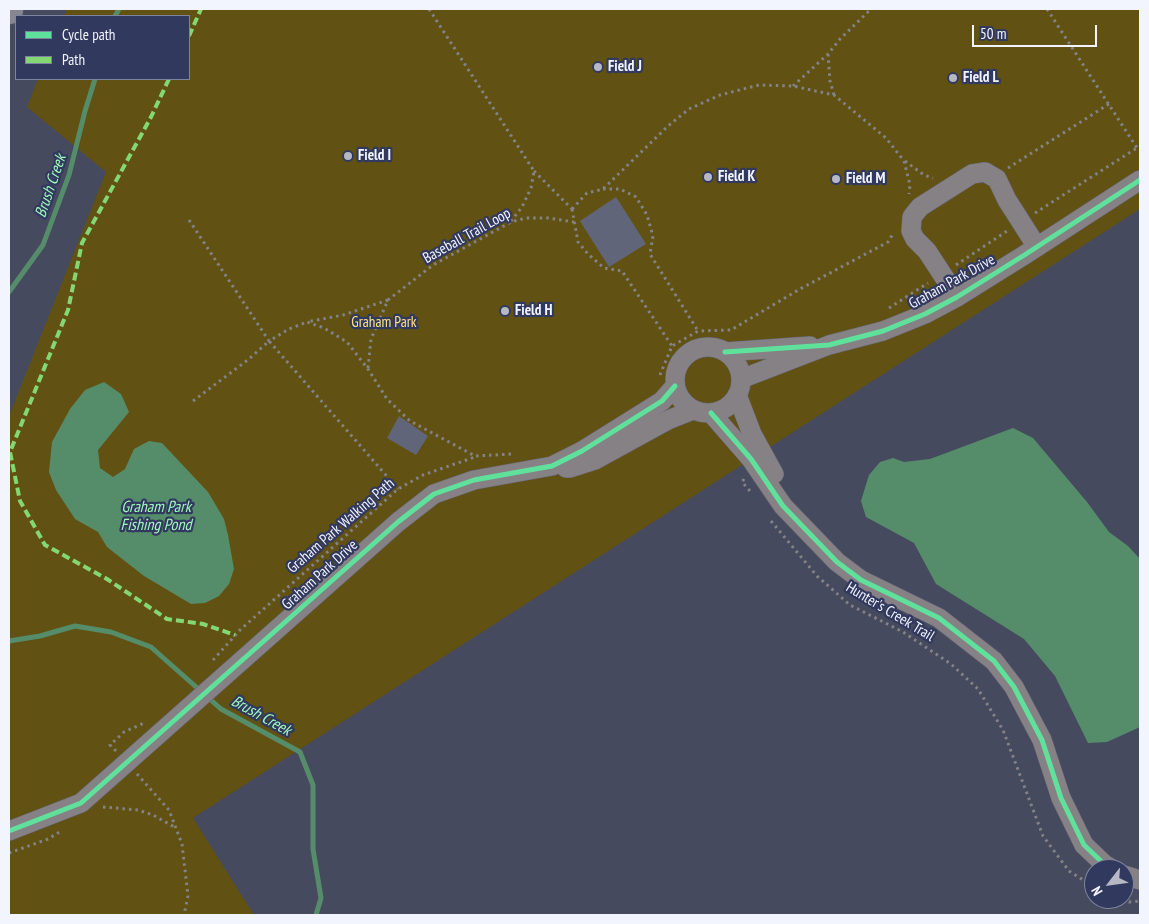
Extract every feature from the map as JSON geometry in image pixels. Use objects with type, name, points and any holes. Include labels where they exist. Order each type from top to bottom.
[{"type":"street","points":[[957,297],[926,251],[915,239],[911,231],[912,217],[920,207],[972,174],[984,172],[997,179],[1007,200],[1037,247]]},
{"type":"street","name":"Graham Park Drive","points":[[552,466],[570,468],[595,460],[668,420],[702,412],[722,410],[731,404],[739,387],[829,345],[883,331],[925,314],[957,297],[1140,180]]},
{"type":"street","name":"Graham Park Drive","points":[[9,831],[82,803],[398,522],[434,494],[474,480],[552,466],[582,451],[662,401],[667,384],[675,376],[677,367],[682,359],[698,348],[716,348],[725,352],[829,345]]},
{"type":"street","points":[[725,352],[736,364],[739,387],[752,434],[802,525]]},
{"type":"street","points":[[667,384],[682,400],[702,412],[751,459],[783,506],[837,562],[861,580],[939,618],[994,661],[1014,687],[1042,740],[1061,798],[1084,844],[1099,859]]},
{"type":"path","points":[[430,9],[534,171],[572,209],[578,242],[604,268],[622,271],[672,346],[667,384],[662,401]]},
{"type":"path","points":[[792,86],[828,54],[840,39],[871,9]]},
{"type":"path","points":[[1047,9],[1139,147]]},
{"type":"path","points":[[828,54],[830,80],[834,95]]},
{"type":"path","points":[[602,189],[668,126],[689,109],[720,95],[760,85],[792,86],[834,95],[886,138],[904,160],[924,175],[942,182]]},
{"type":"path","points":[[904,160],[910,185],[909,199]]},
{"type":"path","points":[[511,222],[522,207],[531,188],[534,171]]},
{"type":"path","points":[[572,209],[587,192],[602,189],[620,189],[636,197],[647,215],[653,236],[650,254],[698,331],[672,346]]},
{"type":"path","points":[[189,220],[269,341],[398,489]]},
{"type":"path","points":[[193,401],[249,359],[269,341],[289,328],[388,300]]},
{"type":"path","points":[[307,322],[324,328],[347,342],[368,369],[387,399],[410,421],[475,456],[513,454]]},
{"type":"path","points":[[748,476],[742,482],[754,497]]},
{"type":"path","points":[[138,775],[169,810],[182,844],[188,896],[184,915]]},
{"type":"path","points":[[103,807],[138,810],[153,815],[176,829]]},
{"type":"green space","name":"Graham Park","points":[[67,9],[1140,9],[1140,209],[193,818],[254,915],[9,915],[9,416],[106,172],[27,107],[38,80],[190,80],[190,15],[64,15]]},
{"type":"water","name":"Graham Park Fishing Pond","points":[[104,382],[121,394],[129,412],[98,450],[100,468],[113,477],[125,469],[134,449],[149,441],[162,443],[208,492],[224,519],[234,569],[229,584],[219,596],[205,603],[191,604],[144,576],[107,547],[98,532],[75,519],[56,490],[49,472],[52,442],[70,409],[85,390]]},
{"type":"water","points":[[1013,428],[1033,438],[1087,502],[1109,532],[1128,546],[1140,559],[1140,727],[1107,742],[1088,743],[1055,676],[1024,639],[936,584],[914,543],[866,517],[861,501],[869,475],[880,462],[893,458],[904,462],[930,459]]},
{"type":"building","points":[[616,197],[646,244],[609,267],[580,221]]},
{"type":"building","points":[[399,416],[428,436],[416,455],[387,438]]},
{"type":"waterway","name":"Brush Creek","points":[[116,15],[119,9]]},
{"type":"waterway","name":"Brush Creek","points":[[9,292],[43,245],[69,175],[95,80]]},
{"type":"waterway","name":"Brush Creek","points":[[9,641],[40,636],[75,626],[111,632],[151,647],[221,709],[300,752],[313,785],[313,849],[321,898],[316,915]]},
{"type":"marked path","points":[[190,34],[201,9]]},
{"type":"marked path","points":[[169,80],[151,117],[82,243],[68,310],[10,452],[20,501],[45,545],[107,579],[167,619],[203,624],[235,635]]},
{"type":"cycle path","points":[[725,352],[829,345],[883,331],[925,314],[957,297],[1026,254],[1140,180]]},
{"type":"cycle path","points":[[9,831],[81,803],[398,522],[434,494],[474,480],[552,466],[582,451],[662,401],[675,386]]},
{"type":"cycle path","name":"Hunter's Creek Trail","points":[[711,413],[751,459],[783,506],[837,562],[861,580],[939,618],[994,661],[1014,687],[1042,740],[1061,798],[1084,845],[1099,859]]},
{"type":"place","name":"Field J","points":[[598,67]]},
{"type":"place","name":"Field L","points":[[953,78]]},
{"type":"place","name":"Field I","points":[[348,156]]},
{"type":"place","name":"Field K","points":[[708,177]]},
{"type":"place","name":"Field M","points":[[836,179]]},
{"type":"place","name":"Field H","points":[[505,311]]}]
